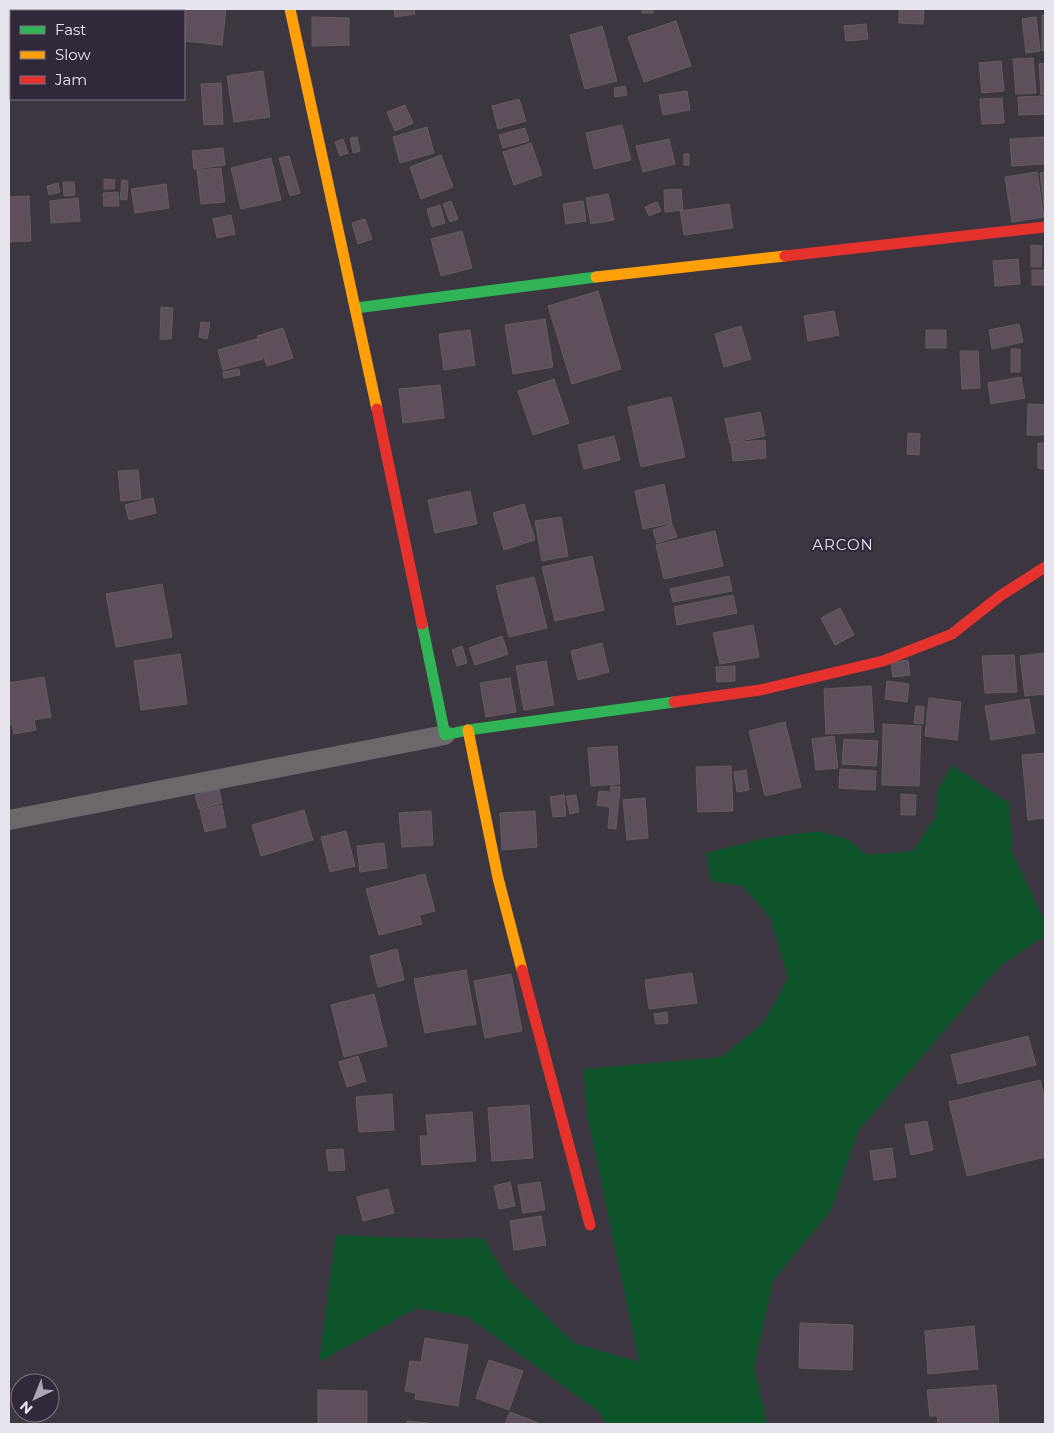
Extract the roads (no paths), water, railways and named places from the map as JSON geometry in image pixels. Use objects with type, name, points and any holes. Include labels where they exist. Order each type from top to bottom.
[{"type":"street","points":[[290,9],[356,308],[445,735]]},
{"type":"street","points":[[356,308],[586,278],[1045,227]]},
{"type":"street","points":[[9,820],[468,730],[760,690],[883,661],[952,634],[1000,596],[1045,567]]},
{"type":"street","points":[[468,730],[498,878],[590,1225]]},
{"type":"district","name":"ARCON","points":[[843,545]]}]
